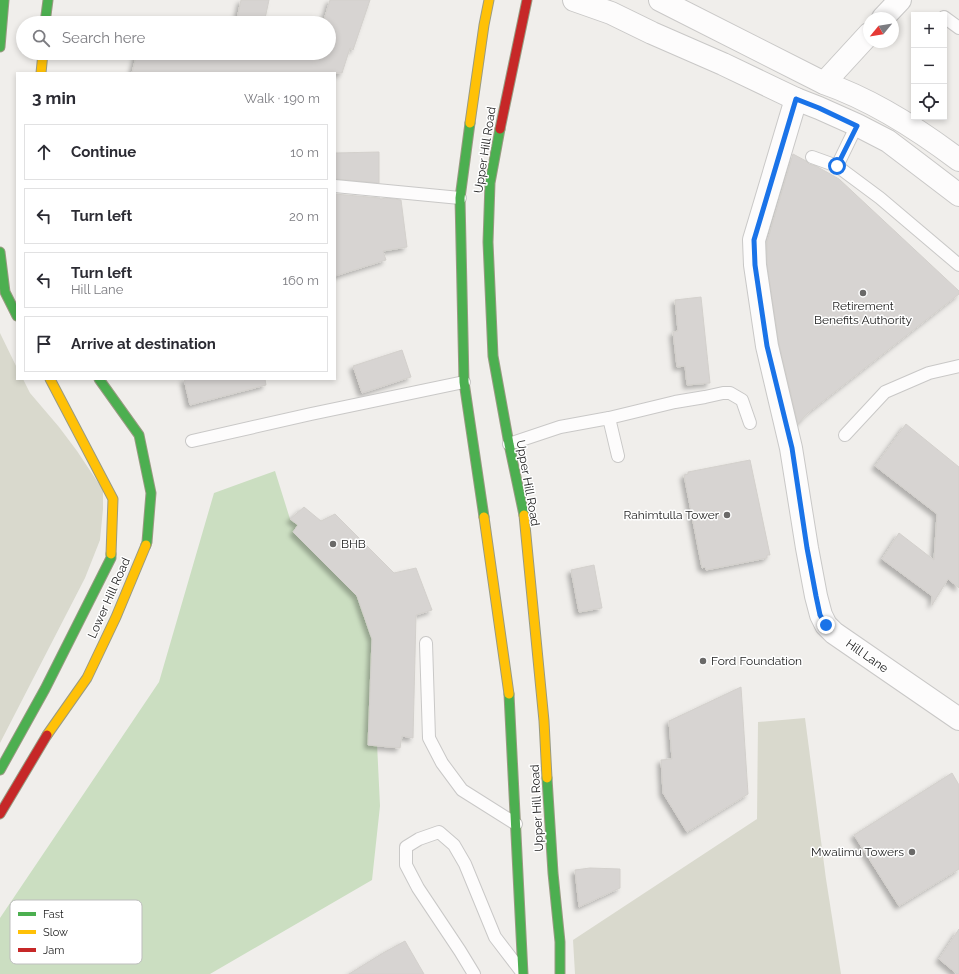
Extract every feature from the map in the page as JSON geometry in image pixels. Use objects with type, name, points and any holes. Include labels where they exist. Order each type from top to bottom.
[{"type":"street","points":[[0,47],[4,0]]},
{"type":"street","points":[[46,16],[48,0]]},
{"type":"street","name":"Upper Hill Road","points":[[489,0],[484,25],[460,198],[464,382],[510,699],[523,974]]},
{"type":"street","name":"Upper Hill Road","points":[[527,0],[502,116],[490,183],[488,242],[493,356],[525,525],[544,721],[553,873],[560,942],[560,974]]},
{"type":"street","points":[[574,0],[611,13],[888,141],[959,195]]},
{"type":"street","points":[[660,0],[824,83],[844,90],[900,120],[940,145],[959,160]]},
{"type":"street","points":[[889,12],[900,0]]},
{"type":"street","points":[[824,83],[863,41]]},
{"type":"street","points":[[41,72],[42,60]]},
{"type":"street","name":"Hill Lane","points":[[796,99],[754,240],[755,265],[767,346],[792,448],[807,548],[820,615],[826,625],[834,633],[959,720]]},
{"type":"street","points":[[0,252],[5,292],[16,314]]},
{"type":"street","name":"Lower Hill Road","points":[[0,770],[45,690],[111,558],[113,499],[51,380]]},
{"type":"street","name":"Lower Hill Road","points":[[0,814],[49,732],[87,678],[116,617],[147,542],[151,493],[139,436],[100,380]]},
{"type":"lane","points":[[947,19],[959,28]]},
{"type":"lane","points":[[837,166],[857,126]]},
{"type":"lane","points":[[812,156],[837,166],[880,198],[959,265]]},
{"type":"lane","points":[[336,186],[460,198]]},
{"type":"lane","points":[[845,435],[885,392],[929,374],[959,366]]},
{"type":"lane","points":[[192,441],[464,382]]},
{"type":"lane","points":[[509,444],[560,427],[723,393],[730,394],[742,400],[750,423]]},
{"type":"lane","points":[[609,418],[618,456]]},
{"type":"lane","points":[[426,643],[429,738],[442,762],[462,790],[516,824]]},
{"type":"lane","points":[[474,974],[418,888],[406,865],[406,847],[419,839],[439,832],[454,845],[465,864],[495,937],[523,974]]},
{"type":"shaded area","points":[[0,333],[16,366],[16,380],[24,380],[30,393],[77,451],[103,490],[103,509],[100,540],[85,578],[0,743]]},
{"type":"shaded area","points":[[805,718],[826,879],[841,974],[575,974],[573,940],[757,819],[758,722]]},
{"type":"green space","points":[[275,471],[290,519],[298,525],[293,532],[357,596],[372,639],[380,806],[372,880],[210,974],[0,974],[0,918],[10,903],[10,964],[142,964],[142,900],[12,900],[159,682],[214,493]]},
{"type":"building","points":[[241,0],[269,0],[266,16],[238,16]]},
{"type":"building","points":[[330,0],[370,0],[353,50],[350,48],[342,73],[132,72],[135,60],[336,60],[336,16],[325,16]]},
{"type":"building","points":[[379,152],[379,183],[336,179],[336,153]]},
{"type":"building","name":"Retirement Benefits Authority","points":[[793,154],[839,179],[959,291],[959,294],[808,413],[798,424],[779,344],[767,264],[767,242]]},
{"type":"building","points":[[336,194],[401,200],[407,247],[383,251],[386,260],[336,276]]},
{"type":"building","points":[[701,297],[710,383],[687,385],[685,366],[677,367],[673,332],[678,331],[675,300]]},
{"type":"building","points":[[402,350],[411,377],[362,393],[353,366]]},
{"type":"building","points":[[184,380],[265,380],[266,385],[190,405]]},
{"type":"building","points":[[906,424],[959,467],[959,588],[948,579],[932,605],[932,596],[882,559],[899,533],[934,560],[937,514],[875,466]]},
{"type":"building","name":"Rahimtulla Tower","points":[[750,460],[770,555],[767,555],[767,558],[706,570],[705,567],[702,568],[684,475],[688,474],[688,472]]},
{"type":"building","points":[[304,507],[321,521],[335,514],[394,573],[416,568],[432,610],[416,615],[413,738],[402,736],[400,748],[368,745],[372,639],[357,596],[293,532],[298,525],[290,519]]},
{"type":"building","points":[[594,565],[602,608],[579,612],[571,570]]},
{"type":"building","points":[[741,687],[748,794],[687,832],[663,793],[661,760],[672,759],[669,721]]},
{"type":"building","name":"Mwalimu Towers","points":[[952,773],[959,785],[959,869],[899,906],[854,835]]},
{"type":"building","points":[[590,868],[620,869],[620,888],[579,907],[575,870]]},
{"type":"building","points":[[959,929],[959,974],[957,974],[939,959]]},
{"type":"building","points":[[405,941],[424,974],[349,974],[383,953]]},
{"type":"traffic: fast","points":[[0,47],[4,0]]},
{"type":"traffic: fast","points":[[46,16],[48,0]]},
{"type":"traffic: fast","points":[[470,123],[460,198],[464,382],[484,517]]},
{"type":"traffic: fast","points":[[500,129],[490,183],[488,242],[493,356],[524,515]]},
{"type":"traffic: fast","points":[[0,252],[5,292],[16,314]]},
{"type":"traffic: fast","points":[[100,380],[139,435],[151,493],[146,545]]},
{"type":"traffic: fast","points":[[0,770],[45,689],[111,558],[111,554]]},
{"type":"traffic: fast","points":[[509,694],[523,974]]},
{"type":"traffic: fast","points":[[547,778],[553,873],[560,942],[560,974]]},
{"type":"traffic: slow","points":[[470,123],[489,0]]},
{"type":"traffic: slow","points":[[41,72],[42,60]]},
{"type":"traffic: slow","points":[[51,380],[113,499],[111,554]]},
{"type":"traffic: slow","points":[[524,515],[544,721],[547,778]]},
{"type":"traffic: slow","points":[[484,517],[509,694]]},
{"type":"traffic: slow","points":[[47,735],[87,678],[116,617],[146,545]]},
{"type":"traffic: jam","points":[[500,129],[527,0]]},
{"type":"traffic: jam","points":[[0,814],[47,735]]},
{"type":"place","name":"Retirement Benefits Authority","points":[[863,293]]},
{"type":"place","name":"Rahimtulla Tower","points":[[727,515]]},
{"type":"place","name":"BHB","points":[[333,544]]},
{"type":"place","name":"Ford Foundation","points":[[703,661]]},
{"type":"place","name":"Mwalimu Towers","points":[[912,852]]},
{"type":"route","points":[[826,625],[820,615],[807,548],[792,448],[767,346],[758,290],[754,240],[796,99],[857,126],[837,166]]}]
